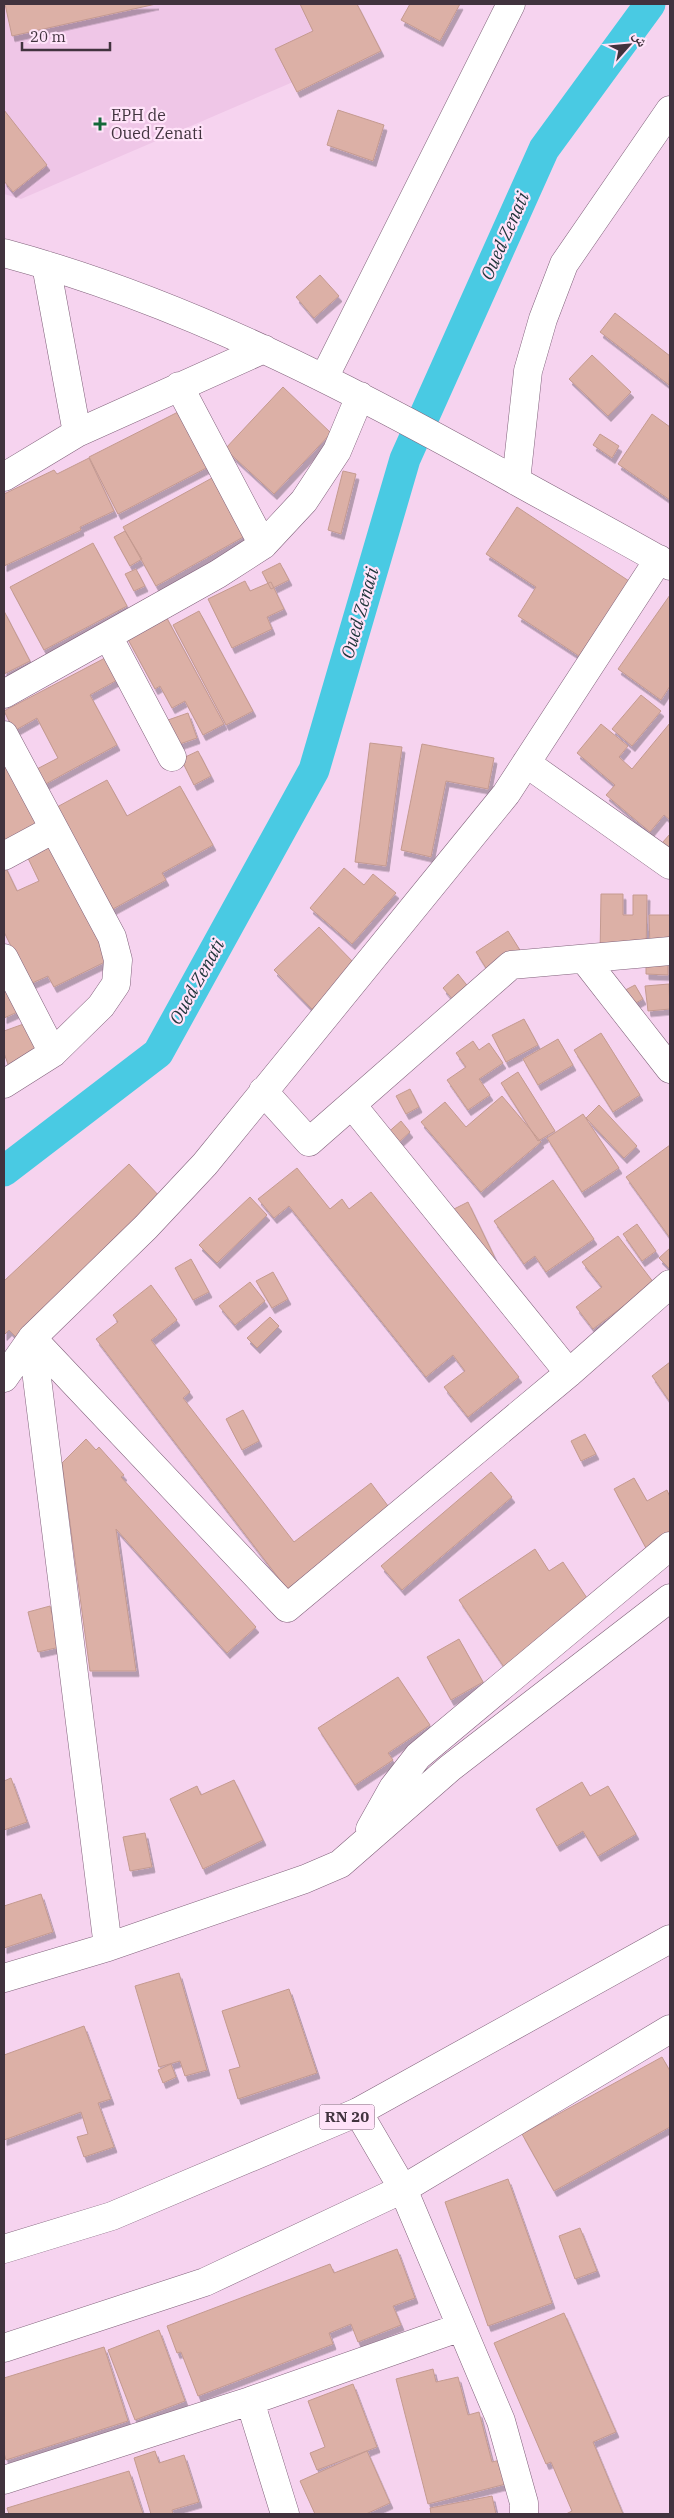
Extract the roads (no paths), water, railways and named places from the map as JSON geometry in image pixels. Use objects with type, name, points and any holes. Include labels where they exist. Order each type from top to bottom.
[{"type":"street","points":[[324,378],[511,4]]},
{"type":"street","points":[[516,480],[528,371],[543,319],[564,264],[669,115]]},
{"type":"street","points":[[4,253],[46,264],[132,292],[264,349],[324,378],[479,459],[665,563],[506,794],[198,1171],[146,1226],[32,1338],[4,1378]]},
{"type":"street","points":[[46,264],[77,433]]},
{"type":"street","points":[[4,477],[77,433],[264,349]]},
{"type":"street","points":[[179,386],[263,544]]},
{"type":"street","points":[[4,694],[218,574],[263,544],[304,501],[368,401]]},
{"type":"street","points":[[108,636],[172,757]]},
{"type":"street","points":[[4,735],[112,937],[118,960],[116,984],[101,1006],[53,1053],[4,1084]]},
{"type":"street","points":[[526,763],[670,865]]},
{"type":"street","points":[[4,856],[54,829]]},
{"type":"street","points":[[263,1091],[308,1142],[511,966],[670,951]]},
{"type":"street","points":[[4,958],[53,1053]]},
{"type":"street","points":[[584,959],[670,1068]]},
{"type":"street","points":[[352,1105],[569,1373]]},
{"type":"street","points":[[32,1338],[287,1608],[569,1373],[670,1284]]},
{"type":"street","points":[[32,1338],[108,1947]]},
{"type":"street","points":[[361,1845],[393,1788],[418,1756],[670,1546]]},
{"type":"street","points":[[4,1978],[108,1947],[305,1879],[340,1864],[450,1768],[670,1598]]},
{"type":"street","name":"RN 20","points":[[4,2249],[112,2216],[358,2112],[670,1939]]},
{"type":"street","points":[[4,2348],[205,2282],[403,2188],[670,2029]]},
{"type":"street","points":[[358,2112],[403,2188],[501,2421],[524,2503],[524,2514]]},
{"type":"street","points":[[4,2480],[250,2401],[462,2327]]},
{"type":"street","points":[[250,2401],[285,2514]]},
{"type":"waterway","name":"Oued Zenati","points":[[4,1171],[158,1053],[314,770],[405,459],[544,149],[650,4]]},
{"type":"place","name":"EPH de Oued Zenati","points":[[100,124]]}]
